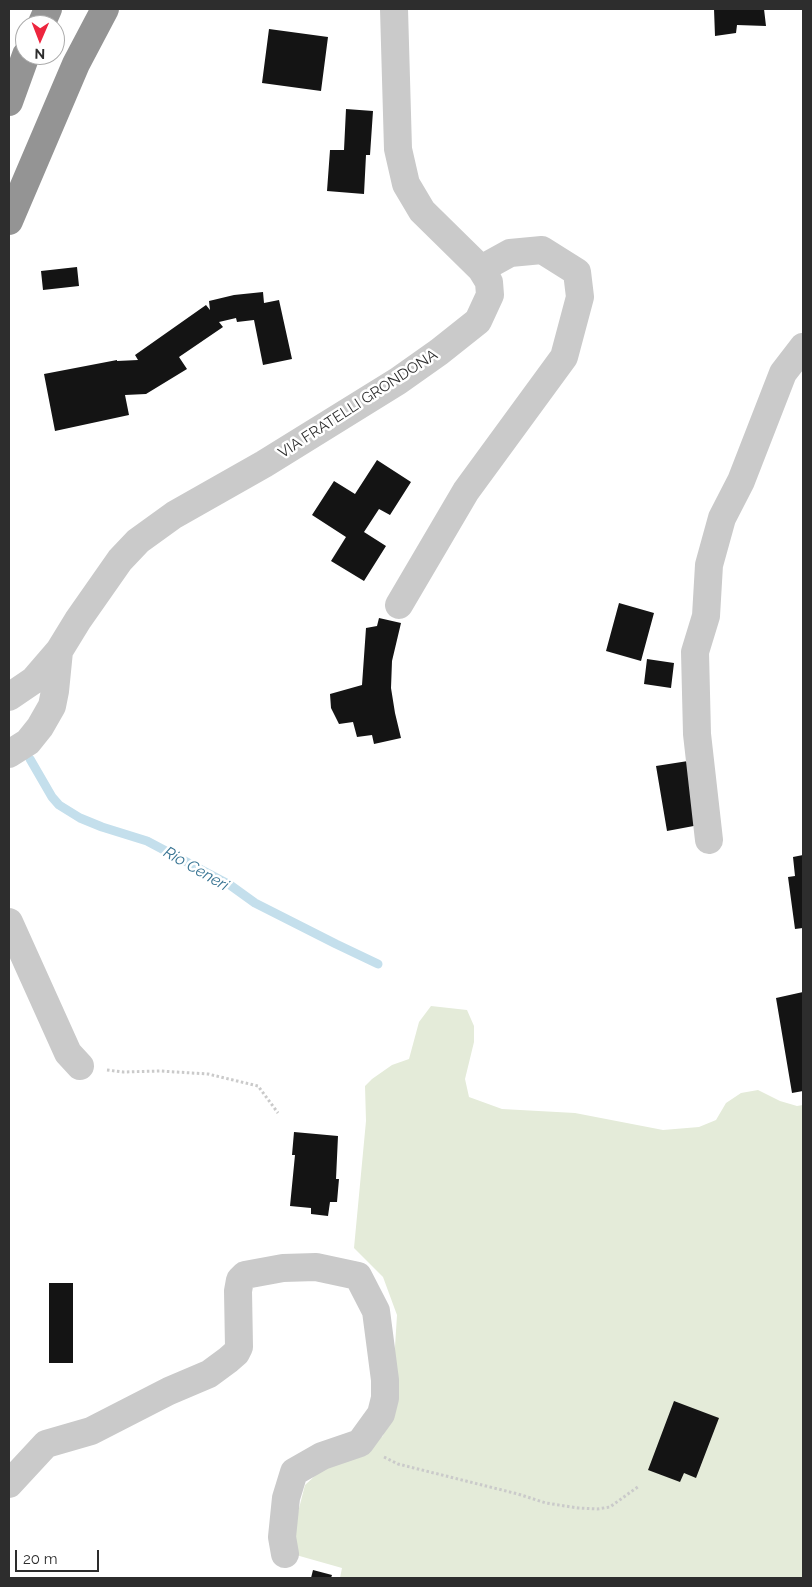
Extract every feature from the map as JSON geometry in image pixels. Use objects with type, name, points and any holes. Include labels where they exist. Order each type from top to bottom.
[{"type":"highway","points":[[9,221],[76,64],[105,9]]},
{"type":"highway","points":[[9,102],[22,65]]},
{"type":"street","name":"VIA FRATELLI GRONDONA","points":[[9,697],[34,680],[59,651],[120,560],[138,541],[174,515],[264,464],[398,381],[439,352],[478,320],[490,295],[489,282],[481,269],[422,212],[406,184],[398,149],[394,9]]},
{"type":"street","points":[[399,605],[466,492],[564,357],[580,297],[577,272],[542,250],[510,253],[481,269]]},
{"type":"street","points":[[709,840],[697,734],[695,652],[706,616],[710,565],[722,518],[742,481],[783,373],[803,347]]},
{"type":"street","points":[[9,754],[28,742],[40,727],[52,706],[59,651]]},
{"type":"street","points":[[9,922],[68,1053],[80,1066]]},
{"type":"street","points":[[9,1484],[46,1444],[91,1430],[136,1409],[169,1391],[209,1374],[236,1353],[239,1347],[238,1291],[240,1280],[245,1275],[283,1268],[316,1268],[358,1276],[376,1311],[385,1380],[385,1398],[381,1414],[360,1443],[322,1456],[294,1472],[286,1498],[282,1537],[286,1554]]},
{"type":"path","points":[[80,1066],[122,1072],[160,1071],[208,1074],[258,1086],[278,1113]]},
{"type":"path","points":[[360,1443],[398,1464],[518,1494],[546,1503],[597,1510],[610,1507],[639,1486]]},
{"type":"green space","points":[[431,1006],[467,1010],[474,1026],[474,1042],[465,1079],[469,1097],[502,1109],[575,1113],[663,1130],[699,1127],[716,1120],[726,1103],[741,1093],[758,1090],[780,1101],[797,1106],[803,1105],[803,1578],[340,1578],[342,1568],[296,1555],[296,1520],[305,1485],[318,1473],[383,1436],[394,1363],[397,1315],[383,1277],[354,1248],[366,1121],[365,1086],[392,1065],[409,1059],[419,1022]]},
{"type":"building","points":[[714,9],[764,9],[766,26],[737,25],[736,33],[715,36]]},
{"type":"building","points":[[269,29],[328,37],[321,91],[262,83]]},
{"type":"building","points":[[346,109],[373,111],[370,155],[366,155],[364,194],[327,191],[330,150],[344,150]]},
{"type":"building","points":[[77,267],[79,286],[43,290],[41,271]]},
{"type":"building","points":[[263,292],[264,303],[279,300],[292,359],[263,365],[254,320],[237,322],[236,318],[219,322],[223,327],[179,357],[187,369],[146,394],[125,395],[129,415],[55,431],[44,374],[117,360],[138,360],[135,355],[206,305],[210,310],[209,301],[234,295]]},
{"type":"building","points":[[377,460],[411,482],[390,515],[379,509],[364,532],[386,546],[364,581],[331,561],[346,537],[312,515],[334,481],[355,494]]},
{"type":"building","points":[[619,603],[654,613],[641,661],[606,651]]},
{"type":"building","points":[[379,618],[401,623],[392,661],[391,688],[401,738],[374,744],[372,735],[357,737],[353,722],[339,724],[331,708],[330,694],[362,685],[366,628],[377,626]]},
{"type":"building","points":[[647,659],[674,663],[671,688],[644,684]]},
{"type":"building","points":[[688,761],[699,825],[667,831],[656,766]]},
{"type":"building","points":[[803,855],[803,928],[795,929],[788,877],[795,876],[793,857]]},
{"type":"building","points":[[803,992],[803,1091],[792,1093],[776,998]]},
{"type":"building","points":[[294,1132],[338,1136],[336,1179],[339,1179],[337,1202],[330,1202],[328,1216],[311,1214],[311,1208],[290,1206],[295,1155],[292,1155]]},
{"type":"building","points":[[49,1283],[73,1283],[73,1363],[49,1363]]},
{"type":"building","points":[[674,1401],[719,1418],[696,1478],[684,1473],[680,1482],[648,1470]]},
{"type":"building","points":[[313,1570],[332,1575],[331,1578],[311,1578]]},
{"type":"waterway","name":"Rio Ceneri","points":[[30,759],[52,797],[59,805],[80,818],[147,841],[230,885],[255,903],[378,964]]}]
